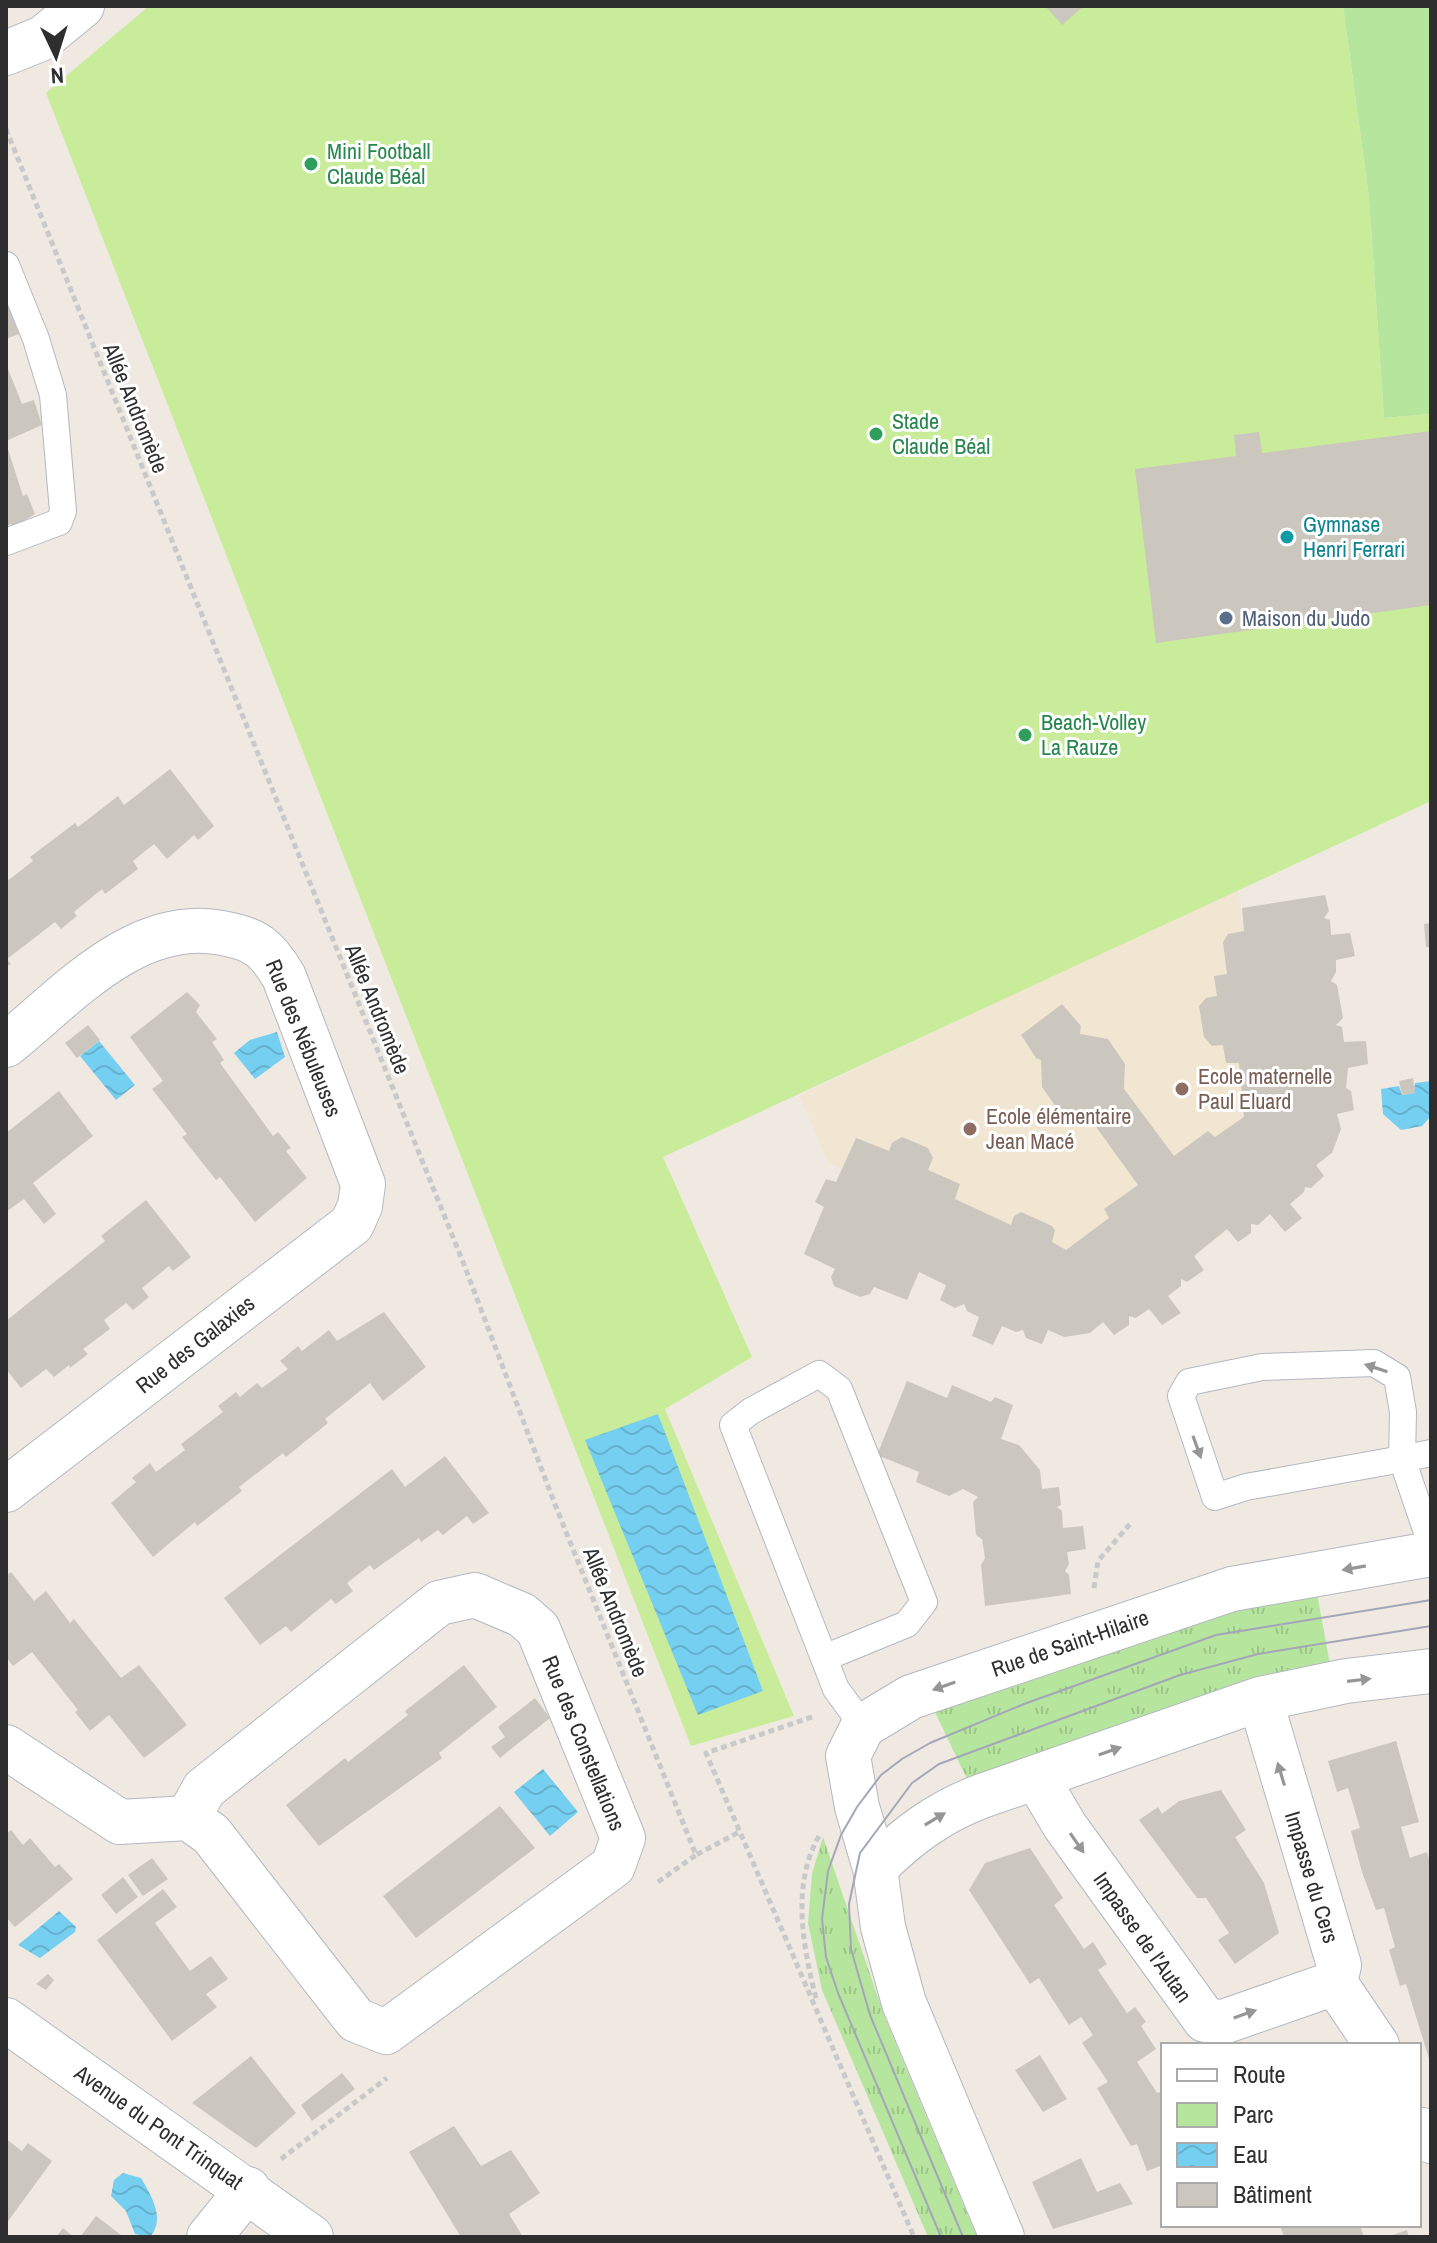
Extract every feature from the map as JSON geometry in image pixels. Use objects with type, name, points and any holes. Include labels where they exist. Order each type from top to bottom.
[{"type":"street","points":[[6,53],[43,38],[82,6]]},
{"type":"street","name":"Rue des Nébuleuses","points":[[6,1045],[125,950],[157,936],[202,929],[237,936],[269,951],[284,977],[363,1184]]},
{"type":"street","name":"Rue des Galaxies","points":[[6,1490],[352,1224],[360,1206],[363,1184]]},
{"type":"street","name":"Rue de Saint-Hilaire","points":[[856,1715],[1232,1589],[1431,1554]]},
{"type":"street","name":"Rue des Constellations","points":[[475,1595],[522,1615],[538,1629],[623,1838],[613,1866],[386,2032],[356,2020],[211,1834],[188,1818],[204,1789],[439,1603],[475,1595]]},
{"type":"street","points":[[875,1868],[906,1836],[957,1805],[1036,1777],[1260,1699],[1346,1681],[1431,1671]]},
{"type":"street","name":"Impasse du Cers","points":[[1260,1699],[1339,1965],[1335,1983]]},
{"type":"street","points":[[856,1715],[848,1756],[857,1807],[875,1868],[883,1927],[904,2003],[1002,2237]]},
{"type":"street","points":[[6,1747],[120,1822],[188,1818]]},
{"type":"street","name":"Impasse de l'Autan","points":[[1036,1777],[1065,1826],[1205,2020],[1223,2022],[1335,1983]]},
{"type":"street","points":[[1335,1983],[1376,2043]]},
{"type":"street","name":"Avenue du Pont Trinquat","points":[[6,2020],[248,2189],[311,2237]]},
{"type":"street","points":[[209,2237],[248,2189]]},
{"type":"lane","points":[[6,265],[36,339],[53,395],[63,511],[59,522],[6,542]]},
{"type":"lane","points":[[1431,1453],[1402,1459],[1246,1487],[1215,1497],[1181,1396],[1189,1382],[1262,1367],[1374,1363],[1397,1377],[1403,1412],[1402,1459],[1431,1544]]},
{"type":"lane","points":[[824,1658],[907,1624],[924,1602],[839,1389],[819,1374],[751,1411],[733,1425],[836,1689],[856,1715]]},
{"type":"path","name":"Allée Andromède","points":[[6,129],[463,1262],[556,1507],[696,1855],[741,1831]]},
{"type":"path","points":[[856,1715],[706,1753],[914,2237]]},
{"type":"path","points":[[820,2015],[803,1932],[808,1867],[821,1831],[857,1807]]},
{"type":"shaded area","points":[[1237,887],[1285,1188],[1146,1291],[829,1163],[799,1096]]},
{"type":"green space","points":[[149,6],[1343,6],[1369,198],[1384,418],[1431,414],[1431,801],[663,1157],[752,1357],[665,1409],[794,1716],[691,1746],[46,93]]},
{"type":"green space","points":[[1343,6],[1431,6],[1431,414],[1384,418],[1369,198]]},
{"type":"green space","points":[[1316,1588],[1331,1670],[969,1783],[932,1706],[1229,1605]]},
{"type":"green space","points":[[823,1837],[885,2018],[977,2237],[928,2237],[822,1990],[808,1923],[812,1874]]},
{"type":"water","points":[[277,1032],[285,1057],[255,1079],[234,1053],[250,1040]]},
{"type":"water","points":[[99,1041],[135,1085],[116,1100],[80,1056]]},
{"type":"water","points":[[1431,1081],[1431,1116],[1422,1126],[1401,1130],[1383,1114],[1381,1089],[1399,1086],[1402,1095],[1414,1093],[1415,1083]]},
{"type":"water","points":[[658,1414],[763,1691],[698,1715],[585,1440]]},
{"type":"water","points":[[543,1769],[578,1812],[550,1836],[514,1792]]},
{"type":"water","points":[[59,1911],[76,1927],[75,1932],[40,1958],[18,1945]]},
{"type":"water","points":[[123,2173],[141,2178],[152,2199],[157,2223],[150,2237],[135,2234],[126,2211],[111,2196],[114,2180]]},
{"type":"building","points":[[1045,6],[1084,6],[1062,25]]},
{"type":"building","points":[[6,301],[19,334],[6,339]]},
{"type":"building","points":[[6,364],[22,404],[34,400],[42,425],[6,441]]},
{"type":"building","name":"Gymnase Henri Ferrari","points":[[1431,431],[1431,605],[1156,643],[1135,469],[1236,456],[1234,435],[1259,432],[1262,453]]},
{"type":"building","points":[[6,443],[23,496],[27,494],[35,514],[13,528],[11,524],[6,526]]},
{"type":"building","points":[[170,769],[214,826],[198,840],[194,835],[167,859],[154,844],[133,861],[138,869],[105,894],[102,889],[74,912],[77,916],[61,929],[55,922],[7,959],[11,964],[6,967],[6,882],[33,861],[30,857],[75,823],[78,827],[118,796],[124,805]]},
{"type":"building","points":[[1325,895],[1329,911],[1324,918],[1330,920],[1331,935],[1350,933],[1355,956],[1336,960],[1336,972],[1331,981],[1337,985],[1343,1018],[1336,1025],[1342,1027],[1344,1042],[1366,1041],[1368,1064],[1348,1068],[1346,1088],[1351,1091],[1354,1110],[1337,1114],[1341,1129],[1332,1153],[1316,1165],[1324,1176],[1311,1188],[1305,1187],[1304,1192],[1290,1204],[1302,1218],[1285,1232],[1270,1214],[1258,1225],[1251,1224],[1251,1233],[1238,1242],[1227,1229],[1194,1256],[1204,1270],[1187,1282],[1181,1279],[1181,1286],[1168,1296],[1181,1313],[1162,1325],[1149,1309],[1136,1318],[1129,1316],[1129,1325],[1114,1335],[1103,1322],[1090,1333],[1064,1337],[1048,1330],[1042,1344],[1026,1338],[1023,1330],[1016,1332],[1002,1326],[993,1345],[972,1336],[979,1317],[967,1311],[964,1304],[955,1308],[940,1300],[946,1285],[919,1272],[907,1300],[874,1287],[870,1294],[860,1297],[834,1286],[831,1277],[835,1269],[804,1254],[824,1207],[815,1202],[826,1179],[836,1182],[856,1138],[889,1151],[892,1143],[902,1137],[928,1148],[933,1158],[928,1170],[960,1184],[955,1199],[1011,1225],[1014,1216],[1021,1212],[1052,1226],[1055,1230],[1052,1242],[1066,1250],[1109,1218],[1104,1209],[1138,1185],[1089,1117],[1059,1111],[1042,1087],[1041,1060],[1036,1058],[1021,1035],[1062,1004],[1081,1026],[1080,1034],[1108,1039],[1125,1064],[1124,1089],[1174,1156],[1208,1131],[1215,1137],[1244,1117],[1239,1063],[1226,1063],[1223,1045],[1212,1046],[1204,1037],[1199,1006],[1206,998],[1217,996],[1214,976],[1227,974],[1223,942],[1228,934],[1244,931],[1242,908]]},
{"type":"building","points":[[1431,923],[1431,947],[1426,947],[1424,924]]},
{"type":"building","points":[[187,992],[200,1005],[196,1012],[217,1039],[212,1042],[224,1060],[220,1063],[273,1136],[278,1132],[291,1148],[286,1151],[307,1178],[255,1222],[220,1177],[216,1180],[182,1137],[187,1134],[152,1089],[163,1081],[130,1037]]},
{"type":"building","points":[[88,1025],[100,1040],[77,1058],[65,1043]]},
{"type":"building","points":[[1413,1078],[1415,1093],[1402,1095],[1399,1081]]},
{"type":"building","points":[[59,1091],[93,1136],[33,1183],[56,1214],[44,1224],[24,1199],[6,1212],[6,1133]]},
{"type":"building","points":[[146,1200],[191,1257],[173,1271],[169,1266],[142,1288],[149,1297],[133,1310],[126,1303],[104,1320],[110,1329],[83,1349],[88,1354],[70,1368],[69,1365],[54,1377],[46,1369],[21,1388],[6,1369],[6,1321],[105,1241],[101,1236]]},
{"type":"building","points":[[384,1312],[426,1367],[383,1401],[370,1383],[325,1419],[328,1423],[286,1457],[283,1453],[239,1487],[242,1491],[197,1526],[195,1522],[153,1557],[111,1503],[136,1482],[132,1478],[150,1463],[156,1472],[185,1450],[181,1444],[223,1412],[218,1406],[236,1392],[240,1397],[257,1383],[262,1388],[288,1369],[280,1361],[298,1346],[302,1351],[329,1330],[337,1341]]},
{"type":"building","points":[[907,1381],[947,1398],[952,1385],[991,1402],[995,1397],[1013,1405],[1001,1439],[1019,1445],[1040,1470],[1042,1489],[1059,1487],[1061,1505],[1057,1507],[1062,1511],[1063,1528],[1083,1526],[1086,1549],[1067,1552],[1069,1564],[1065,1571],[1069,1575],[1071,1594],[985,1606],[981,1565],[985,1558],[982,1539],[976,1535],[973,1502],[978,1497],[963,1489],[949,1496],[916,1482],[919,1472],[877,1455]]},
{"type":"building","points":[[445,1456],[489,1513],[473,1524],[467,1516],[443,1535],[438,1530],[421,1542],[419,1538],[374,1570],[370,1565],[347,1583],[353,1591],[336,1604],[331,1599],[291,1632],[286,1626],[260,1645],[224,1598],[392,1469],[405,1487]]},
{"type":"building","points":[[11,1572],[34,1601],[46,1591],[70,1623],[74,1619],[121,1678],[139,1665],[187,1725],[144,1758],[109,1715],[90,1731],[75,1712],[78,1710],[32,1652],[13,1666],[6,1657],[6,1576]]},
{"type":"building","points":[[464,1665],[497,1707],[439,1753],[442,1758],[319,1846],[286,1805],[345,1758],[348,1762],[408,1715],[405,1711]]},
{"type":"building","points":[[535,1698],[550,1718],[500,1758],[491,1747],[505,1737],[498,1727]]},
{"type":"building","points":[[1396,1741],[1419,1822],[1401,1827],[1410,1858],[1427,1852],[1431,1865],[1430,2062],[1406,1984],[1400,1986],[1389,1950],[1395,1947],[1384,1908],[1376,1910],[1362,1872],[1351,1831],[1360,1828],[1348,1788],[1337,1792],[1328,1761]]},
{"type":"building","points":[[1221,1790],[1246,1830],[1235,1837],[1264,1883],[1279,1933],[1235,1964],[1218,1940],[1229,1933],[1206,1898],[1197,1898],[1139,1820],[1158,1807],[1162,1814],[1179,1801]]},
{"type":"building","points":[[500,1806],[535,1848],[416,1938],[383,1896]]},
{"type":"building","points":[[11,1830],[23,1845],[30,1838],[55,1867],[59,1864],[73,1879],[15,1927],[6,1917],[6,1834]]},
{"type":"building","points":[[1030,1848],[1063,1898],[1054,1905],[1084,1949],[1093,1942],[1107,1964],[1098,1970],[1127,2013],[1135,2007],[1146,2022],[1141,2026],[1156,2049],[1137,2062],[1157,2093],[1161,2092],[1161,2166],[1147,2171],[1137,2144],[1131,2146],[1097,2088],[1108,2082],[1082,2043],[1093,2035],[1081,2017],[1069,2025],[1039,1978],[1030,1984],[969,1890],[985,1863]]},
{"type":"building","points":[[152,1858],[168,1879],[143,1896],[128,1875]]},
{"type":"building","points":[[123,1877],[138,1897],[116,1914],[101,1895]]},
{"type":"building","points":[[163,1889],[177,1907],[155,1923],[190,1971],[211,1956],[228,1979],[206,1994],[217,2007],[172,2041],[97,1940]]},
{"type":"building","points":[[48,1974],[54,1980],[46,1990],[36,1984]]},
{"type":"building","points":[[1040,2055],[1067,2099],[1043,2112],[1015,2070]]},
{"type":"building","points":[[251,2056],[296,2113],[256,2148],[192,2103]]},
{"type":"building","points":[[342,2073],[355,2089],[312,2121],[301,2105]]},
{"type":"building","points":[[454,2126],[481,2166],[511,2150],[540,2193],[509,2214],[523,2237],[461,2237],[409,2152]]},
{"type":"building","points":[[6,2139],[22,2151],[28,2143],[52,2161],[6,2224]]},
{"type":"building","points":[[1081,2158],[1097,2192],[1120,2183],[1133,2204],[1053,2229],[1032,2182]]},
{"type":"building","points":[[96,2216],[121,2235],[80,2237]]},
{"type":"building","points":[[1281,2227],[1361,2227],[1364,2237],[1284,2237]]},
{"type":"building","points":[[63,2228],[74,2237],[56,2237]]},
{"type":"building","points":[[1407,2230],[1409,2237],[1387,2237]]},
{"type":"tram line","points":[[941,2237],[838,1993],[826,1957],[822,1919],[828,1871],[841,1835],[881,1775],[930,1743],[1024,1704],[1216,1635],[1431,1600]]},
{"type":"tram line","points":[[963,2237],[870,2015],[851,1949],[849,1904],[860,1853],[912,1783],[939,1764],[1180,1675],[1258,1654],[1431,1626]]},
{"type":"place","name":"Mini Football Claude Béal","points":[[311,164]]},
{"type":"place","name":"Stade Claude Béal","points":[[876,434]]},
{"type":"place","name":"Gymnase Henri Ferrari","points":[[1287,537]]},
{"type":"place","name":"Maison du Judo","points":[[1226,618]]},
{"type":"place","name":"Beach-Volley La Rauze","points":[[1025,735]]},
{"type":"place","name":"Ecole maternelle Paul Eluard","points":[[1182,1089]]},
{"type":"place","name":"Ecole élémentaire Jean Macé","points":[[970,1129]]}]
